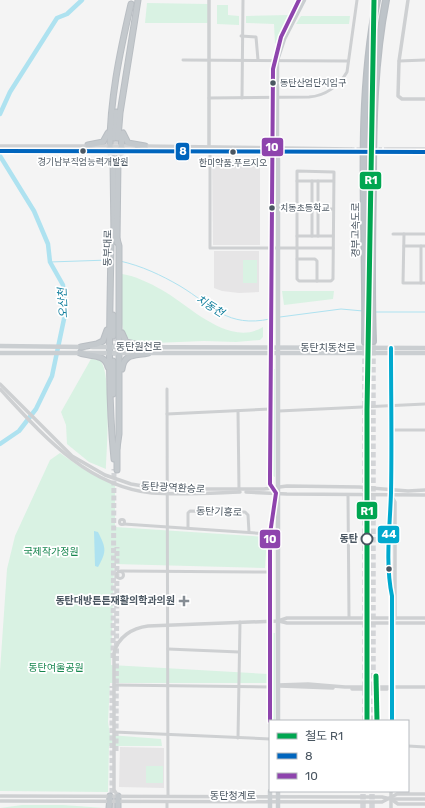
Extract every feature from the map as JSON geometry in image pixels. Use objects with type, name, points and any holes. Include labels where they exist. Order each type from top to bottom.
[{"type":"highway","points":[[132,2],[118,92],[116,138],[138,0]]},
{"type":"highway","name":"경부고속도로","points":[[365,342],[365,116],[369,51],[377,0]]},
{"type":"highway","name":"경부고속도로","points":[[373,341],[375,106],[380,41],[386,0]]},
{"type":"highway","points":[[88,145],[103,142],[107,137],[111,124],[132,2]]},
{"type":"highway","points":[[121,149],[122,131],[136,31],[135,17]]},
{"type":"highway","points":[[110,149],[111,124]]},
{"type":"highway","points":[[122,131],[128,143],[145,146]]},
{"type":"highway","name":"동부대로","points":[[115,336],[116,159]]},
{"type":"highway","points":[[115,272],[120,325],[119,434],[115,470],[109,353],[115,272]]},
{"type":"highway","points":[[120,325],[126,342],[148,347]]},
{"type":"highway","points":[[81,347],[97,344],[103,341],[110,326]]},
{"type":"highway","points":[[80,353],[98,356],[104,359],[107,364],[110,381]]},
{"type":"highway","points":[[119,382],[125,360],[130,356],[148,353]]},
{"type":"highway","points":[[114,459],[115,360],[117,448]]},
{"type":"highway","points":[[110,799],[110,808]]},
{"type":"highway","points":[[118,799],[118,808]]},
{"type":"main road","points":[[270,720],[270,534],[279,487],[278,248],[275,149],[276,60],[281,37],[300,0]]},
{"type":"main road","points":[[276,60],[284,39],[304,0]]},
{"type":"main road","points":[[275,149],[270,302],[270,484],[277,494],[278,720]]},
{"type":"main road","name":"동탄원천로","points":[[0,346],[279,347]]},
{"type":"main road","name":"동탄치동천로","points":[[279,347],[425,348]]},
{"type":"main road","name":"동탄원천로","points":[[0,353],[279,353]]},
{"type":"main road","name":"동탄치동천로","points":[[279,353],[425,353]]},
{"type":"main road","points":[[270,369],[273,367],[279,370]]},
{"type":"main road","points":[[270,476],[275,478],[279,476]]},
{"type":"main road","points":[[270,796],[270,808]]},
{"type":"main road","points":[[278,796],[278,808]]},
{"type":"street","points":[[209,0],[209,146]]},
{"type":"street","points":[[242,98],[241,36],[243,0]]},
{"type":"street","points":[[209,98],[309,97],[323,94],[342,81],[347,72],[357,0]]},
{"type":"street","points":[[408,0],[399,61],[398,96],[402,99],[425,99]]},
{"type":"street","points":[[241,36],[256,37],[258,40],[258,60]]},
{"type":"street","points":[[183,60],[348,61]]},
{"type":"street","points":[[399,61],[425,60]]},
{"type":"street","points":[[0,146],[88,145],[110,149]]},
{"type":"street","points":[[121,149],[145,146],[209,146],[351,151]]},
{"type":"street","points":[[0,151],[121,149],[210,153],[275,149]]},
{"type":"street","points":[[425,149],[389,151],[425,152]]},
{"type":"street","points":[[210,153],[210,248],[333,248]]},
{"type":"street","points":[[296,172],[334,172],[334,181],[333,279],[330,281],[299,281],[297,279],[296,259],[296,172]]},
{"type":"street","points":[[296,181],[334,181]]},
{"type":"street","points":[[312,181],[312,236]]},
{"type":"street","points":[[318,181],[318,236]]},
{"type":"street","points":[[296,209],[333,209]]},
{"type":"street","points":[[393,234],[425,234]]},
{"type":"street","points":[[404,234],[403,283],[425,283]]},
{"type":"street","points":[[296,236],[333,236]]},
{"type":"street","points":[[404,246],[425,246]]},
{"type":"street","points":[[421,246],[421,283]]},
{"type":"street","points":[[296,259],[315,259],[317,261],[317,281]]},
{"type":"street","points":[[391,348],[391,495],[389,582],[394,618]]},
{"type":"street","name":"동탄광역환승로","points":[[0,384],[50,437],[77,459],[105,475],[140,486],[168,491],[264,492],[277,494],[400,495],[408,493]]},
{"type":"street","name":"동탄광역환승로","points":[[0,389],[5,391]]},
{"type":"street","points":[[167,389],[168,796]]},
{"type":"street","points":[[279,411],[425,404]]},
{"type":"street","points":[[168,414],[270,409]]},
{"type":"street","points":[[238,411],[239,490]]},
{"type":"street","points":[[391,430],[425,430]]},
{"type":"street","name":"동탄광역환승로","points":[[168,491],[264,489],[287,486],[391,490],[408,493]]},
{"type":"street","points":[[408,493],[425,490]]},
{"type":"street","points":[[408,493],[425,495]]},
{"type":"street","points":[[348,495],[349,617]]},
{"type":"street","points":[[391,495],[395,502],[394,623],[392,630],[392,720]]},
{"type":"street","name":"동탄기흥로","points":[[188,528],[188,513],[190,511],[245,512],[248,515],[248,532]]},
{"type":"street","points":[[390,516],[395,516]]},
{"type":"street","name":"동탄기흥로","points":[[124,524],[270,534]]},
{"type":"street","points":[[122,573],[132,571],[270,572]]},
{"type":"street","points":[[110,799],[114,790],[114,653],[120,640],[129,632],[141,627],[270,621],[287,618],[425,618]]},
{"type":"street","points":[[278,620],[287,623],[425,623]]},
{"type":"street","points":[[238,738],[240,622]]},
{"type":"street","points":[[168,649],[239,652]]},
{"type":"street","points":[[114,685],[270,686]]},
{"type":"street","points":[[278,685],[358,689],[387,689],[392,686],[425,687]]},
{"type":"street","points":[[114,732],[269,739]]},
{"type":"street","points":[[409,746],[425,747]]},
{"type":"street","points":[[114,790],[118,799]]},
{"type":"street","points":[[391,808],[392,792]]},
{"type":"street","points":[[391,799],[398,794],[425,794]]},
{"type":"street","name":"동탄청계로","points":[[0,796],[110,799]]},
{"type":"street","name":"동탄청계로","points":[[0,801],[118,799],[168,796],[278,796],[382,802],[391,799]]},
{"type":"street","name":"동탄청계로","points":[[118,799],[126,802],[167,802],[270,796]]},
{"type":"street","points":[[391,799],[425,799]]},
{"type":"street","points":[[391,799],[398,804],[425,804]]},
{"type":"street","points":[[167,802],[167,808]]},
{"type":"shaded area","points":[[212,161],[256,161],[260,165],[260,245],[213,245]]},
{"type":"shaded area","points":[[214,251],[259,251],[259,292],[239,293],[222,291],[214,288]]},
{"type":"shaded area","points":[[120,747],[164,748],[164,788],[119,787]]},
{"type":"green space","points":[[147,3],[208,4],[208,23],[145,23]]},
{"type":"green space","points":[[217,5],[228,5],[228,15],[239,16],[239,25],[217,24]]},
{"type":"green space","points":[[289,15],[275,44],[274,24],[246,23],[246,16]]},
{"type":"green space","points":[[301,16],[350,16],[349,24],[296,24]]},
{"type":"green space","points":[[243,260],[257,260],[257,283],[243,283]]},
{"type":"green space","points":[[122,274],[137,278],[157,287],[197,314],[223,328],[237,332],[250,332],[263,327],[263,337],[260,340],[236,342],[204,341],[154,343],[132,341],[124,335],[122,324]]},
{"type":"green space","points":[[282,291],[334,291],[333,299],[284,305]]},
{"type":"green space","points":[[91,359],[100,360],[104,368],[106,380],[108,429],[106,469],[89,462],[67,444],[66,425],[61,412]]},
{"type":"green space","points":[[273,369],[275,369],[275,477],[273,476],[271,435]]},
{"type":"green space","name":"동탄여울공원","points":[[60,453],[80,467],[115,486],[115,527],[267,537],[265,568],[114,564],[111,665],[268,674],[268,683],[110,683],[108,722],[110,735],[161,739],[162,746],[109,746],[108,792],[0,791],[0,671],[7,569],[15,536],[50,460]]},
{"type":"green space","points":[[272,633],[275,633],[275,720],[272,720]]},
{"type":"green space","points":[[146,766],[163,766],[163,783],[146,783]]},
{"type":"green space","points":[[22,805],[63,805],[104,808],[0,808]]},
{"type":"water","points":[[94,531],[98,532],[104,546],[103,557],[98,567],[95,566]]},
{"type":"waterway","name":"오산천","points":[[0,114],[10,92],[57,18],[67,14],[82,0]]},
{"type":"waterway","name":"오산천","points":[[0,156],[34,211],[48,244],[50,262],[63,285],[64,319],[52,376],[36,409],[19,431],[0,444]]},
{"type":"waterway","name":"치동천","points":[[50,262],[109,260]]},
{"type":"waterway","name":"치동천","points":[[120,261],[144,268],[166,278],[212,308],[231,318],[255,321],[270,319]]},
{"type":"waterway","name":"치동천","points":[[280,317],[341,309],[363,311]]},
{"type":"waterway","name":"치동천","points":[[374,312],[425,312]]},
{"type":"tunnel","points":[[113,159],[114,138]]},
{"type":"tunnel","points":[[118,138],[118,159]]},
{"type":"tunnel","points":[[351,149],[388,149]]},
{"type":"tunnel","points":[[350,153],[389,153]]},
{"type":"tunnel","points":[[113,336],[113,361]]},
{"type":"tunnel","points":[[373,341],[373,720]]},
{"type":"tunnel","points":[[365,342],[365,720]]},
{"type":"tunnel","points":[[113,658],[114,469]]},
{"type":"tunnel","points":[[116,751],[117,547]]},
{"type":"tunnel","points":[[112,686],[112,808]]},
{"type":"tunnel","points":[[363,792],[363,808]]},
{"type":"tunnel","points":[[372,792],[372,808]]},
{"type":"tunnel","points":[[115,797],[115,808]]},
{"type":"rail line","name":"R1","points":[[367,720],[367,410],[374,0]]},
{"type":"rail line","name":"R1","points":[[376,676],[377,720]]},
{"type":"transit line","name":"10","points":[[270,720],[270,534],[276,493],[270,484],[273,69],[281,37],[299,0]]},
{"type":"transit line","name":"8","points":[[0,151],[425,152]]},
{"type":"transit line","name":"44","points":[[391,348],[391,493],[388,558],[392,596],[392,720]]},
{"type":"place","name":"동탄산업단지입구","points":[[273,83]]},
{"type":"place","name":"경기남부직업능력개발원","points":[[83,151]]},
{"type":"place","name":"한미약품.푸르지오","points":[[233,152]]},
{"type":"place","name":"치동초등학교","points":[[272,208]]},
{"type":"place","name":"동탄","points":[[367,539]]},
{"type":"place","name":"동탄대방튼튼재활의학과의원","points":[[184,601]]},
{"type":"park label","name":"국제작가정원","points":[[51,552]]}]
